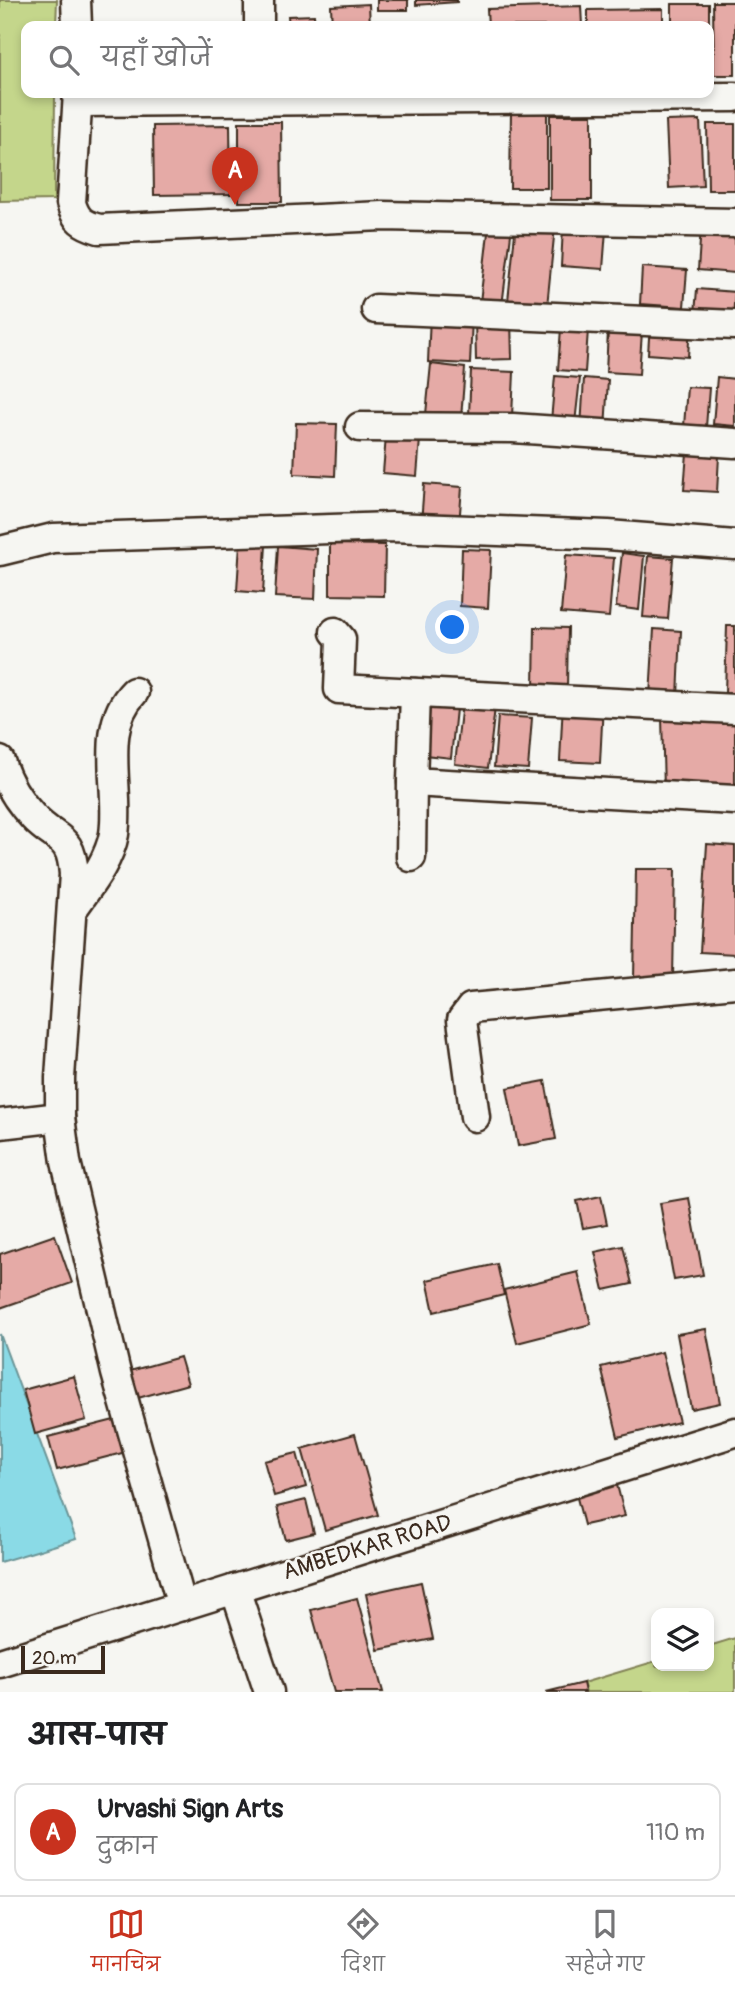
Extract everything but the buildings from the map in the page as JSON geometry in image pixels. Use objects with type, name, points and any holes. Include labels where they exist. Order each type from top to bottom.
[{"type":"street","points":[[76,0],[77,21]]},
{"type":"street","points":[[259,0],[259,21]]},
{"type":"street","points":[[714,97],[735,97]]},
{"type":"street","points":[[78,98],[71,203],[75,216],[83,225],[99,229],[383,216],[735,223]]},
{"type":"street","points":[[376,309],[735,324]]},
{"type":"street","points":[[360,427],[513,428],[735,443]]},
{"type":"street","points":[[0,551],[53,538],[392,527],[608,535],[735,545]]},
{"type":"street","points":[[335,632],[341,639],[339,689],[735,709]]},
{"type":"street","points":[[71,913],[105,861],[110,847],[115,820],[115,724],[125,702],[134,692]]},
{"type":"street","points":[[411,857],[415,692]]},
{"type":"street","points":[[0,761],[6,780],[17,798],[37,821],[65,841],[73,856],[60,1117],[77,1214],[116,1373],[182,1606]]},
{"type":"street","points":[[412,782],[735,800]]},
{"type":"street","points":[[475,1117],[462,1020],[471,1008],[735,983]]},
{"type":"street","points":[[0,1124],[60,1117]]},
{"type":"street","name":"AMBEDKAR ROAD","points":[[0,1663],[735,1432]]},
{"type":"street","points":[[235,1589],[269,1692]]},
{"type":"green space","points":[[0,0],[57,0],[56,21],[21,21],[21,98],[55,98],[54,200],[0,201]]},
{"type":"green space","points":[[735,1638],[735,1692],[586,1692],[583,1683],[651,1663],[651,1671],[714,1671],[714,1644]]},
{"type":"water","points":[[0,1334],[76,1539],[0,1562]]},
{"type":"place","name":"Urvashi Sign Arts","points":[[235,205]]}]
